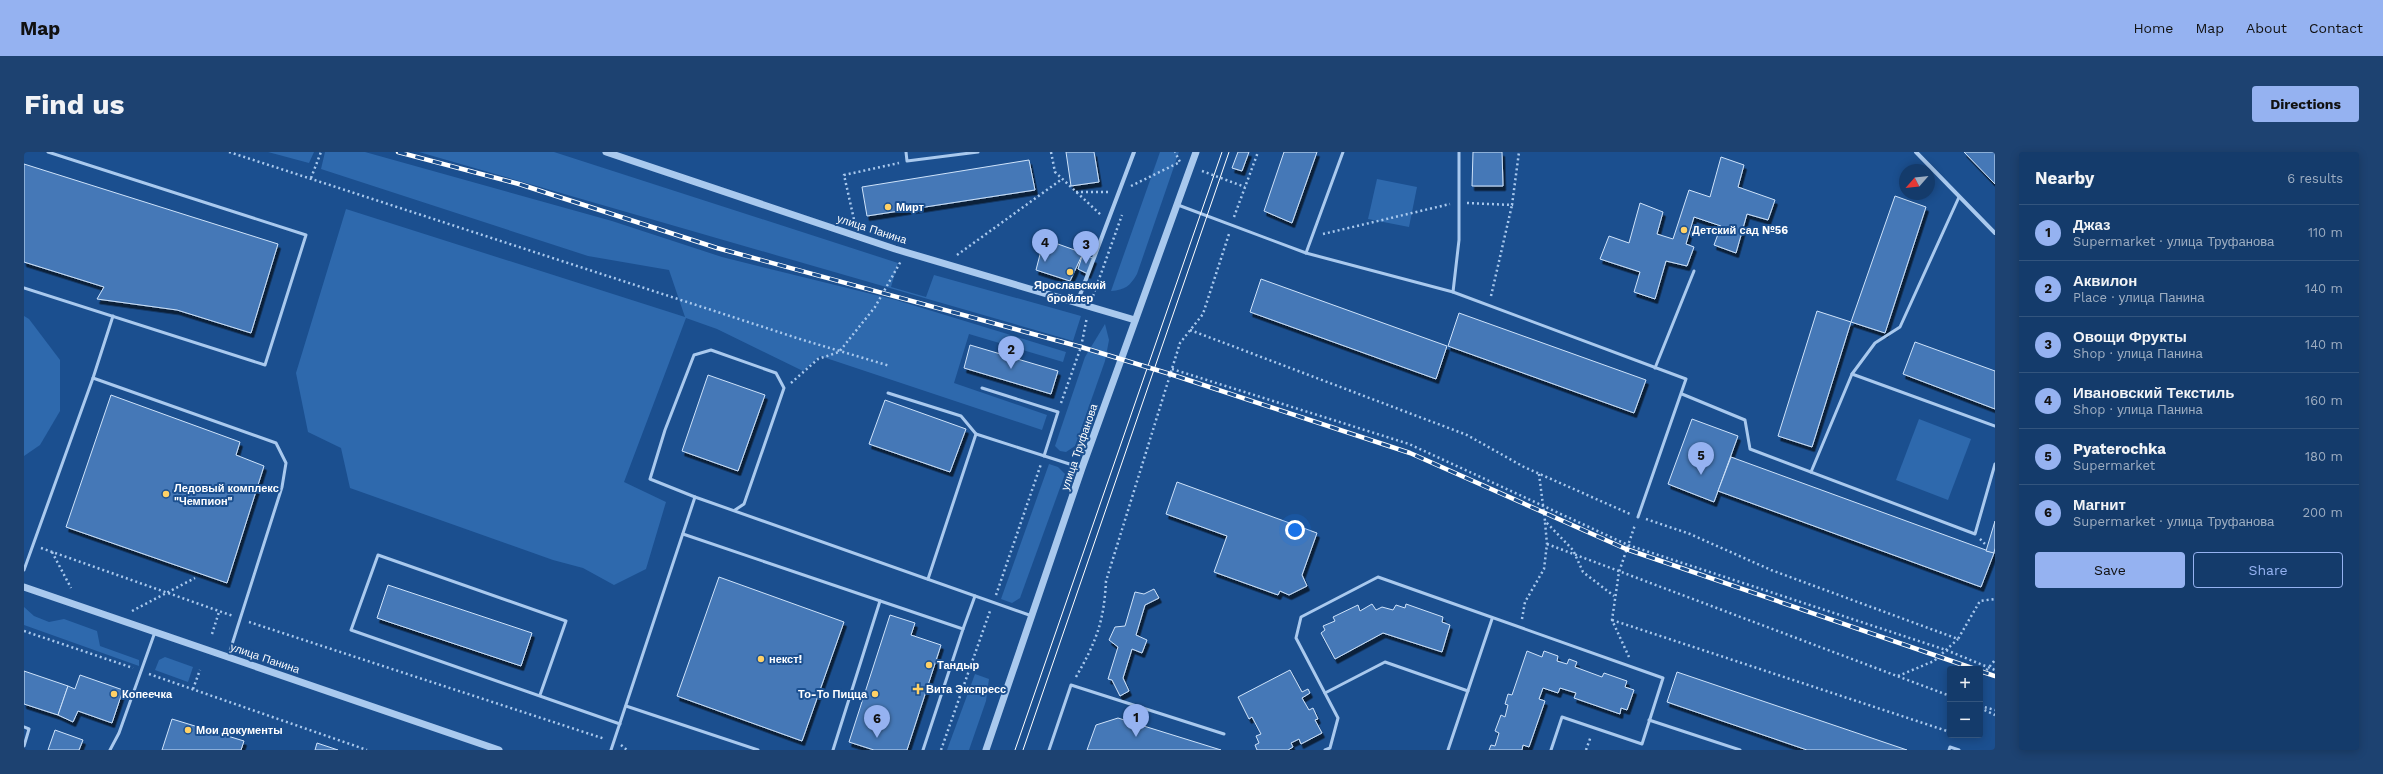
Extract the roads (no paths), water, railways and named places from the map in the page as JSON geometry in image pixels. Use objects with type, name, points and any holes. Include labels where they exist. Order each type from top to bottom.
[{"type":"street","name":"улица Панина","points":[[606,152],[904,252],[1134,320]]},
{"type":"street","points":[[1078,303],[1134,152]]},
{"type":"street","name":"улица Труфанова","points":[[986,750],[1082,468],[1134,320],[1196,152]]},
{"type":"street","points":[[1916,152],[1995,233]]},
{"type":"street","name":"улица Панина","points":[[24,587],[499,750]]},
{"type":"lane","points":[[24,288],[265,365],[306,235],[48,152]]},
{"type":"lane","points":[[906,152],[907,161],[978,152]]},
{"type":"lane","points":[[1306,253],[1343,152]]},
{"type":"lane","points":[[1453,292],[1459,240],[1459,152]]},
{"type":"lane","points":[[1811,472],[1852,374],[1875,343],[1900,327],[1959,197]]},
{"type":"lane","points":[[1176,204],[1306,253],[1453,292],[1686,379],[1638,517]]},
{"type":"lane","points":[[1655,368],[1694,271]]},
{"type":"lane","points":[[24,570],[93,378],[113,316]]},
{"type":"lane","points":[[735,510],[744,504],[784,388],[776,373],[711,350],[694,355],[665,430],[650,479],[695,497],[1032,616]]},
{"type":"lane","points":[[1852,374],[1995,426]]},
{"type":"lane","points":[[93,378],[276,443],[286,463],[282,487],[228,657]]},
{"type":"lane","points":[[982,388],[1058,412],[1044,456]]},
{"type":"lane","points":[[888,393],[961,416],[976,434],[1082,468]]},
{"type":"lane","points":[[1682,394],[1745,420],[1750,449],[1976,534],[1995,464]]},
{"type":"lane","points":[[928,579],[976,434]]},
{"type":"lane","points":[[611,750],[695,497]]},
{"type":"lane","points":[[683,534],[963,629]]},
{"type":"lane","points":[[540,695],[566,621],[378,555],[351,630],[620,724]]},
{"type":"lane","points":[[1325,750],[1330,748],[1338,718],[1296,638],[1301,617],[1378,577],[1492,619],[1663,678],[1642,744],[1562,718],[1551,750]]},
{"type":"lane","points":[[923,750],[975,596]]},
{"type":"lane","points":[[833,750],[880,601]]},
{"type":"lane","points":[[1448,750],[1492,619]]},
{"type":"lane","points":[[110,750],[119,733],[155,632]]},
{"type":"lane","points":[[1325,693],[1385,662],[1468,691]]},
{"type":"lane","points":[[1049,750],[1071,685],[1224,734]]},
{"type":"lane","points":[[626,706],[758,750]]},
{"type":"lane","points":[[1649,720],[1740,750]]},
{"type":"lane","points":[[24,727],[29,729],[24,746]]},
{"type":"lane","points":[[1949,750],[1950,747],[1959,750]]},
{"type":"tram line","points":[[1015,750],[1222,152]]},
{"type":"tram line","points":[[1023,750],[1229,152]]},
{"type":"railway","points":[[398,152],[519,184],[717,248],[1081,347],[1170,374],[1410,453],[1626,549],[1966,666]]},
{"type":"railway","points":[[1983,672],[1995,676]]},
{"type":"place","name":"Мирт","points":[[888,207]]},
{"type":"place","name":"Детский сад №56","points":[[1684,230]]},
{"type":"place","name":"Ивановский Текстиль","points":[[1045,262]]},
{"type":"place","name":"Овощи Фрукты","points":[[1086,264]]},
{"type":"place","name":"Ярославский бройлер","points":[[1070,272]]},
{"type":"place","name":"Аквилон","points":[[1011,369]]},
{"type":"place","name":"Pyaterochka","points":[[1701,475]]},
{"type":"place","name":"Ледовый комплекс \"Чемпион\"","points":[[166,494]]},
{"type":"place","name":"некст!","points":[[761,659]]},
{"type":"place","name":"Тандыр","points":[[929,665]]},
{"type":"place","name":"Вита Экспресс","points":[[918,689]]},
{"type":"place","name":"Копеечка","points":[[114,694]]},
{"type":"place","name":"То-То Пицца","points":[[875,694]]},
{"type":"place","name":"Мои документы","points":[[188,730]]},
{"type":"place","name":"Джаз","points":[[1136,737]]},
{"type":"place","name":"Магнит","points":[[877,738]]}]
